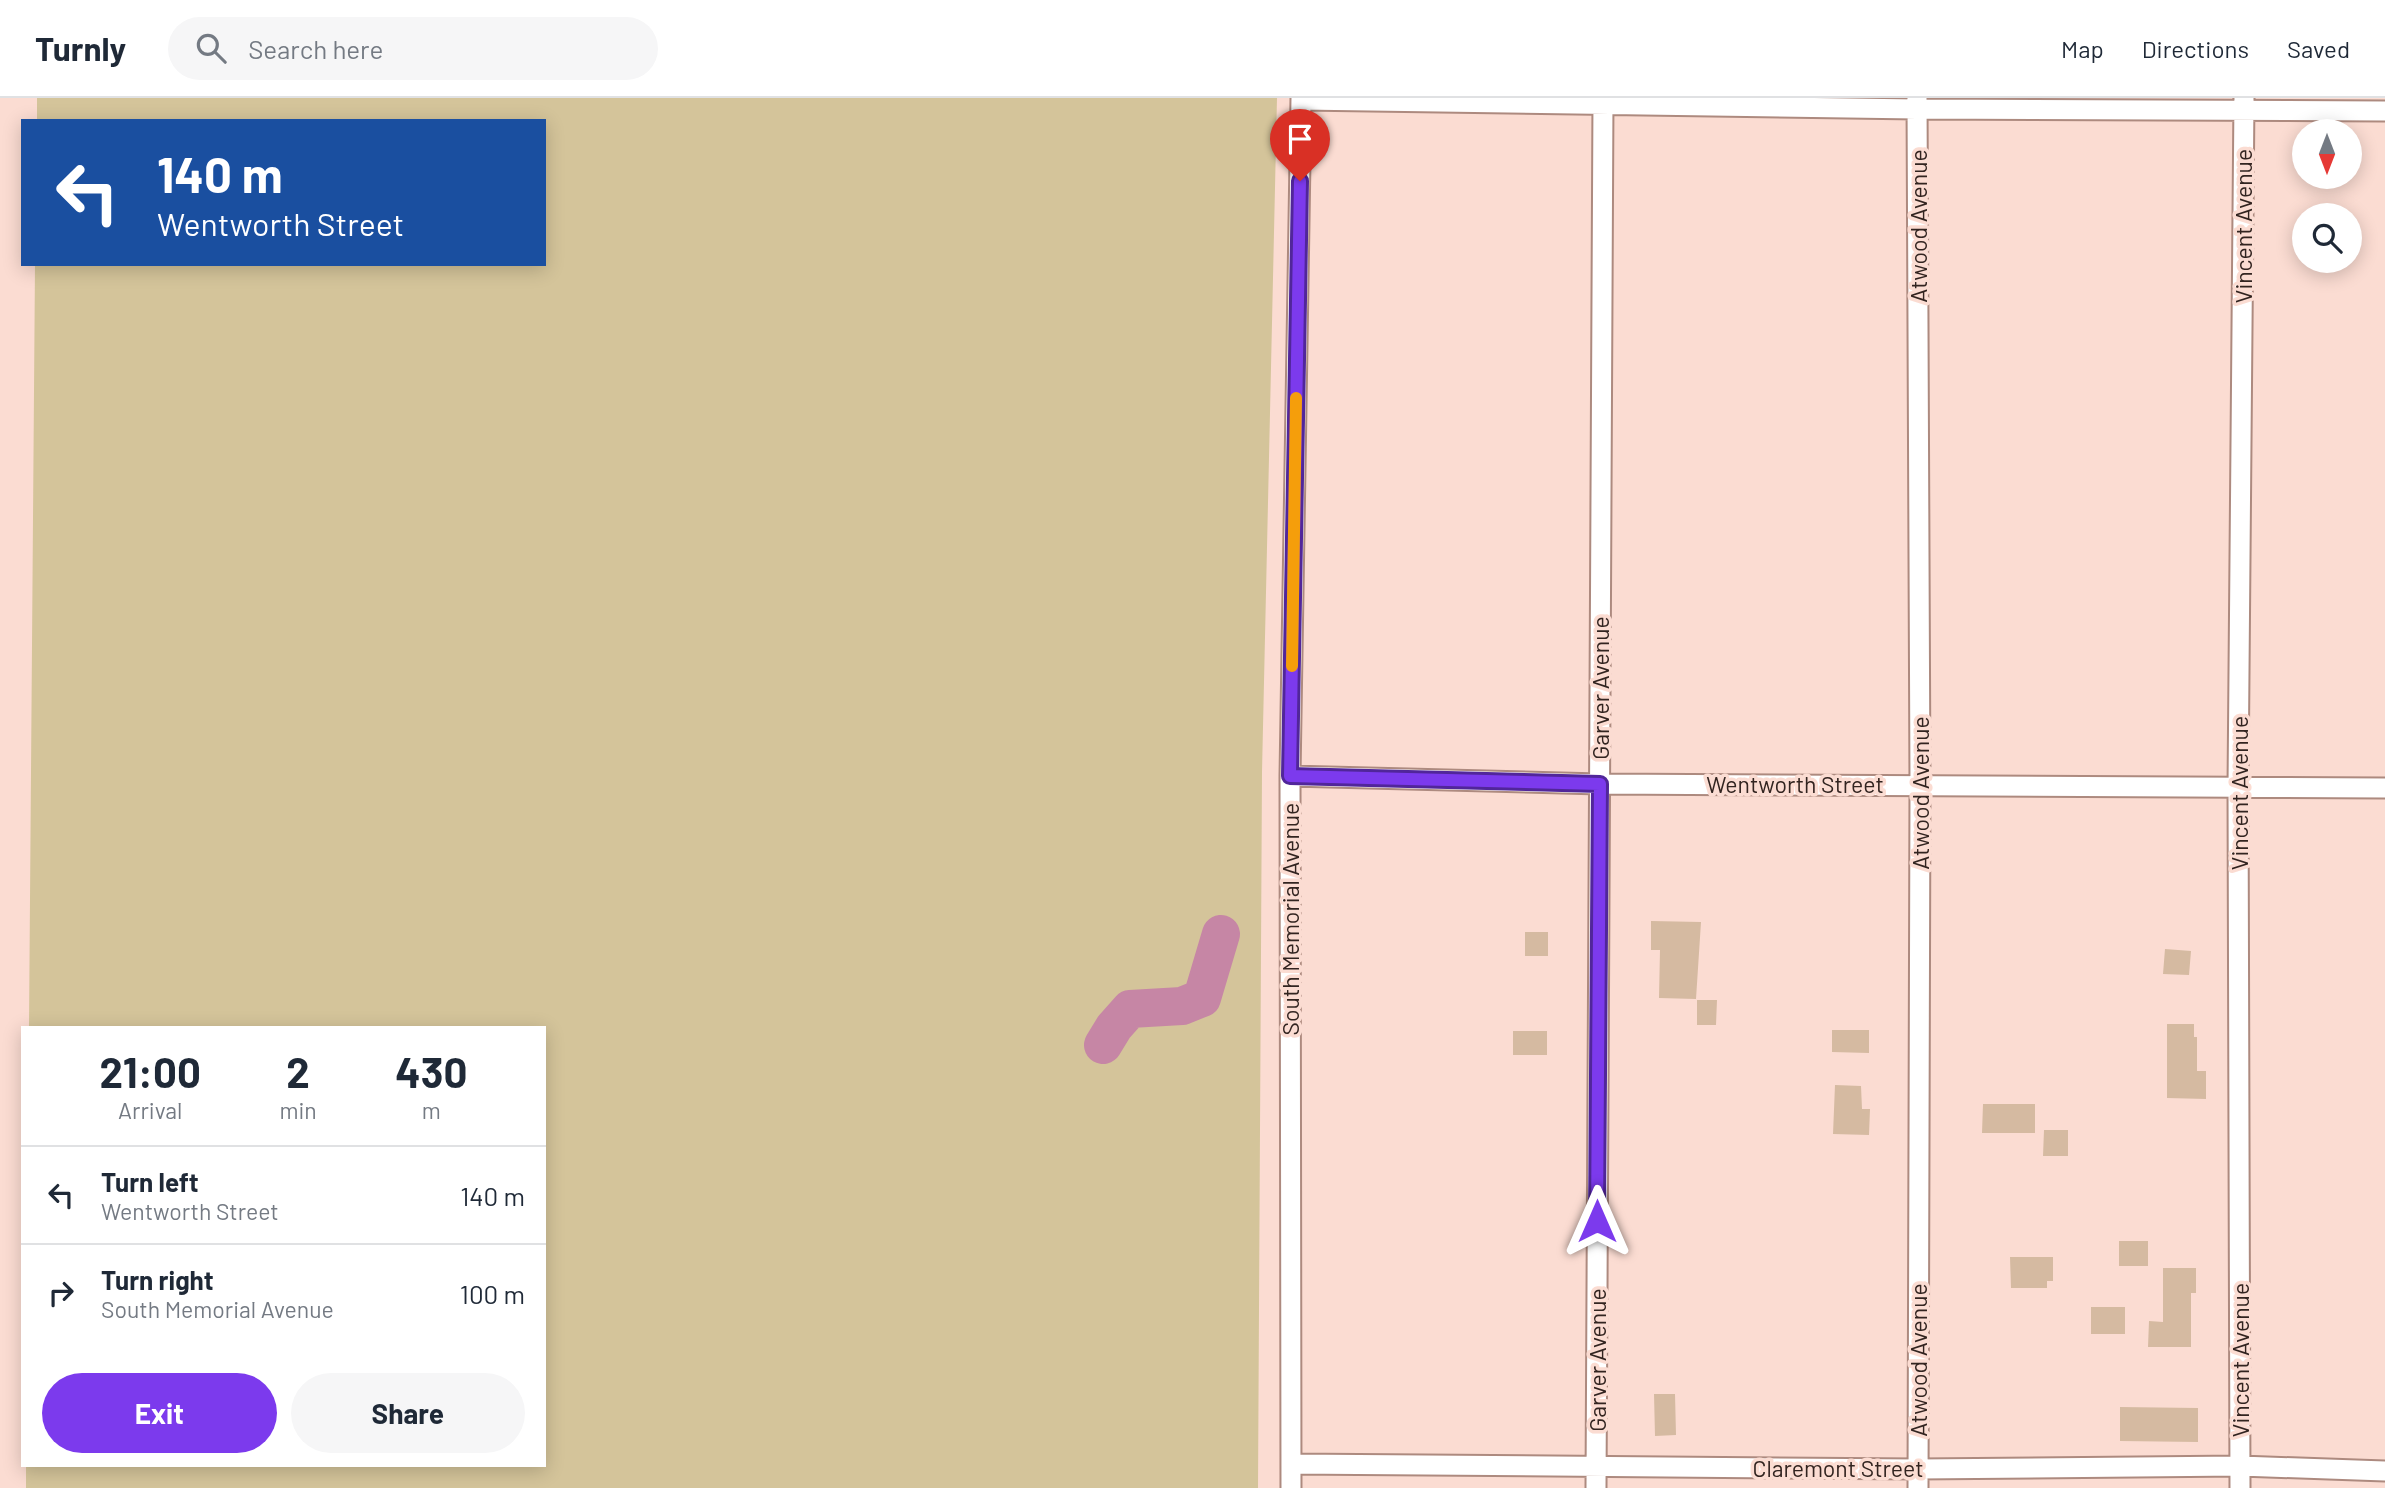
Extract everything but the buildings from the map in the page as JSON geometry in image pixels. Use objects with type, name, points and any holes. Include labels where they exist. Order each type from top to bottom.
[{"type":"street","points":[[1301,99],[2244,104],[2385,111]]},
{"type":"street","name":"South Memorial Avenue","points":[[1291,1488],[1290,776],[1301,99]]},
{"type":"street","name":"Garver Avenue","points":[[1596,1488],[1603,101]]},
{"type":"street","name":"Atwood Avenue","points":[[1917,104],[1920,784],[1918,1478]]},
{"type":"street","name":"Vincent Avenue","points":[[2240,1488],[2238,787],[2244,104]]},
{"type":"street","name":"Wentworth Street","points":[[1290,776],[1600,784],[2385,788]]},
{"type":"street","name":"Claremont Street","points":[[1291,1464],[1596,1466],[1918,1478],[2240,1466],[2385,1471]]},
{"type":"shaded area","points":[[37,98],[1277,98],[1262,772],[1258,1488],[26,1488],[26,1467],[546,1467],[546,1026],[29,1026],[35,266],[546,266],[546,119],[37,119]]},
{"type":"waterway","points":[[1103,1045],[1130,1009],[1182,1006],[1202,998],[1221,934]]},
{"type":"slow traffic","points":[[1292,666],[1296,398]]},
{"type":"route","points":[[1300,181],[1290,776],[1600,784],[1597,1221]]}]
